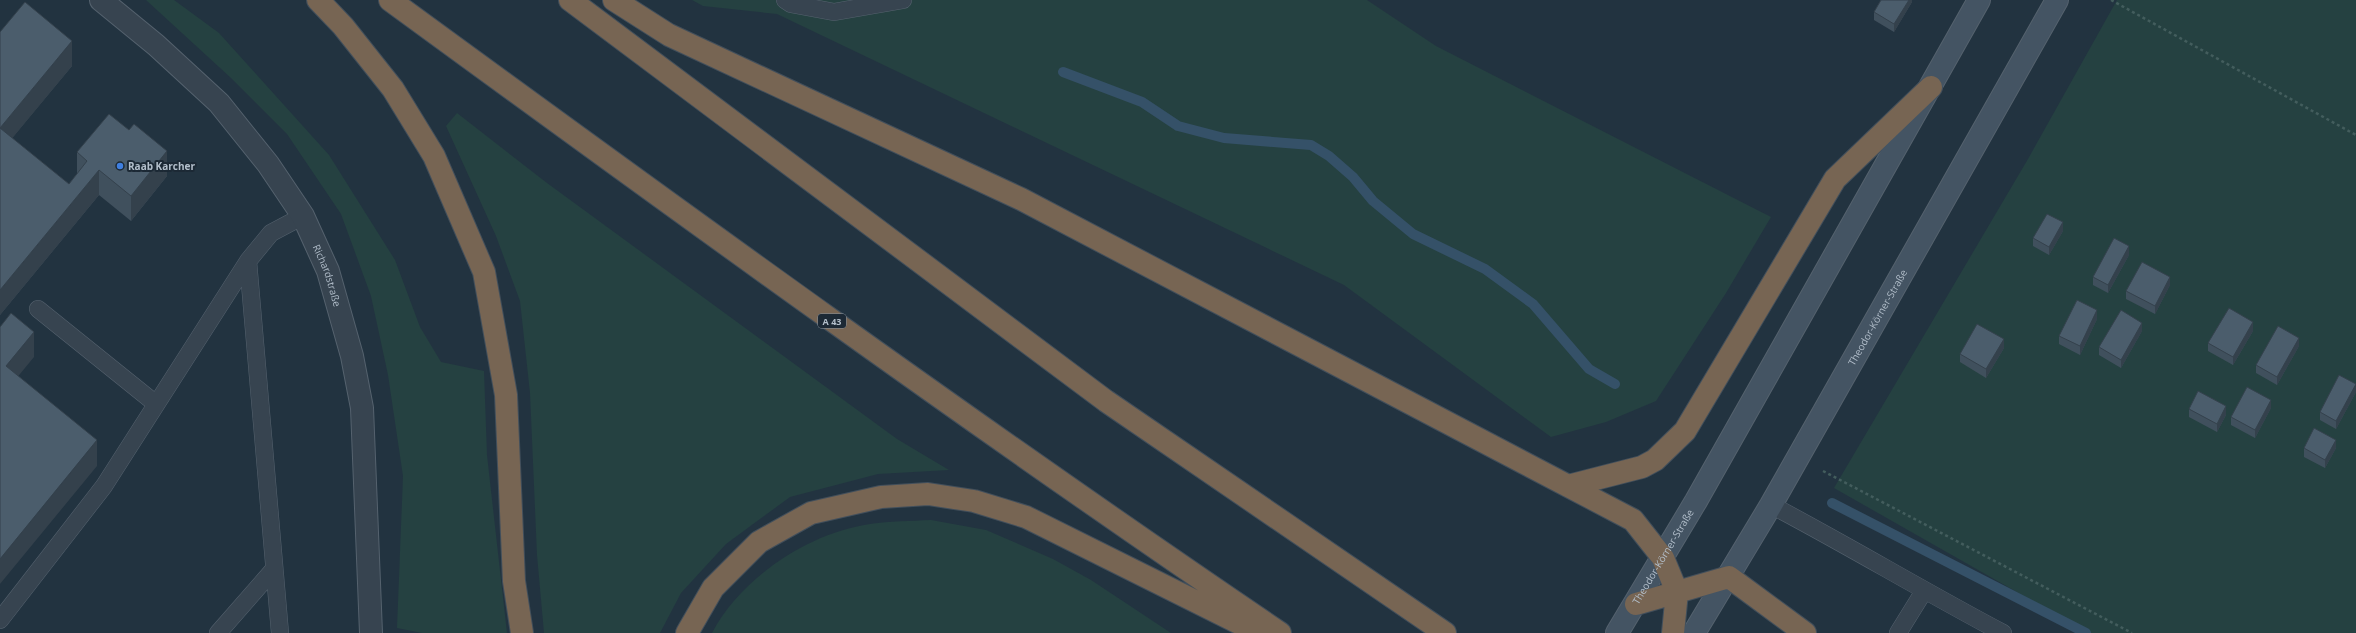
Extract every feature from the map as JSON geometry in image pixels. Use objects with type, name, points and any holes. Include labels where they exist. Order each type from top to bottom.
[{"type":"highway","points":[[318,0],[343,26],[393,89],[430,150],[484,272],[506,395],[514,581],[522,633]]},
{"type":"highway","name":"A 43","points":[[390,0],[804,302],[1097,509],[1280,633]]},
{"type":"highway","points":[[570,0],[1106,401],[1445,633]]},
{"type":"highway","points":[[614,0],[670,35],[1021,199],[1633,520],[1663,558],[1677,592],[1673,633]]},
{"type":"highway","points":[[1568,486],[1642,467],[1655,460],[1685,431],[1835,179],[1931,87]]},
{"type":"highway","points":[[687,633],[713,588],[760,542],[811,512],[881,497],[928,494],[974,501],[1026,518],[1260,633]]},
{"type":"highway","points":[[1636,604],[1729,577],[1805,633]]},
{"type":"main road","name":"Theodor-Körner-Straße","points":[[1618,633],[1663,558],[1979,0]]},
{"type":"main road","name":"Theodor-Körner-Straße","points":[[1694,633],[1729,577],[1799,457],[2057,0]]},
{"type":"street","name":"Richardstraße","points":[[101,0],[156,45],[219,103],[268,164],[303,216],[328,271],[352,356],[362,408],[372,633]]},
{"type":"lane","points":[[784,0],[791,4],[834,12],[903,0]]},
{"type":"lane","points":[[0,620],[104,486],[248,261],[271,233],[303,216]]},
{"type":"lane","points":[[248,261],[280,633]]},
{"type":"lane","points":[[38,309],[156,404]]},
{"type":"lane","points":[[1771,505],[1860,553],[1924,591],[2003,633]]},
{"type":"lane","points":[[218,633],[274,570]]},
{"type":"lane","points":[[1898,633],[1924,591]]},
{"type":"path","points":[[2111,0],[2356,135]]},
{"type":"path","points":[[1799,457],[1846,484],[2132,633]]},
{"type":"green space","points":[[146,0],[174,0],[219,33],[329,155],[395,260],[420,327],[441,362],[484,371],[487,455],[507,633],[422,633],[397,628],[403,476],[388,375],[371,296],[341,214],[287,134],[231,78]]},
{"type":"green space","points":[[692,0],[1367,0],[1436,46],[1771,217],[1726,293],[1656,401],[1606,422],[1551,437],[1344,285],[777,14],[703,6]]},
{"type":"green space","points":[[2117,0],[2356,0],[2356,633],[2089,633],[1834,488],[2028,159]]},
{"type":"green space","points":[[457,113],[547,183],[897,439],[949,470],[878,474],[790,497],[726,544],[681,593],[660,633],[544,633],[537,555],[530,393],[520,301],[496,236],[446,126]]},
{"type":"green space","points":[[931,520],[986,530],[1053,559],[1091,580],[1171,633],[712,633],[740,594],[758,577],[779,561],[800,548],[823,537],[847,529],[870,524]]},
{"type":"building","points":[[1881,0],[1909,0],[1894,24],[1874,12]]},
{"type":"building","points":[[25,2],[72,41],[0,128],[0,32]]},
{"type":"building","points":[[109,114],[129,130],[134,124],[167,151],[131,196],[99,170],[0,290],[0,128],[69,184],[87,161],[77,152]]},
{"type":"building","points":[[2047,214],[2063,222],[2049,247],[2033,238]]},
{"type":"building","points":[[2114,238],[2129,246],[2108,285],[2093,277]]},
{"type":"building","points":[[2142,262],[2170,277],[2155,306],[2126,291]]},
{"type":"building","points":[[2077,300],[2097,310],[2080,346],[2059,336]]},
{"type":"building","points":[[2229,308],[2253,322],[2233,357],[2208,343]]},
{"type":"building","points":[[2121,310],[2142,323],[2121,360],[2099,347]]},
{"type":"building","points":[[11,313],[34,332],[6,366],[97,440],[0,559],[0,327]]},
{"type":"building","points":[[1977,324],[2004,339],[1986,369],[1960,354]]},
{"type":"building","points":[[2278,326],[2299,338],[2277,377],[2256,365]]},
{"type":"building","points":[[2339,375],[2356,384],[2336,421],[2320,412]]},
{"type":"building","points":[[2247,387],[2271,400],[2255,430],[2231,417]]},
{"type":"building","points":[[2198,391],[2226,406],[2217,424],[2189,409]]},
{"type":"building","points":[[2314,428],[2336,440],[2325,460],[2304,448]]},
{"type":"waterway","points":[[1063,72],[1142,102],[1178,126],[1224,138],[1311,145],[1329,156],[1353,177],[1373,201],[1413,234],[1485,269],[1533,304],[1589,369],[1615,384]]},
{"type":"waterway","points":[[1832,503],[2086,633]]},
{"type":"place","name":"Raab Karcher","points":[[120,166]]}]
